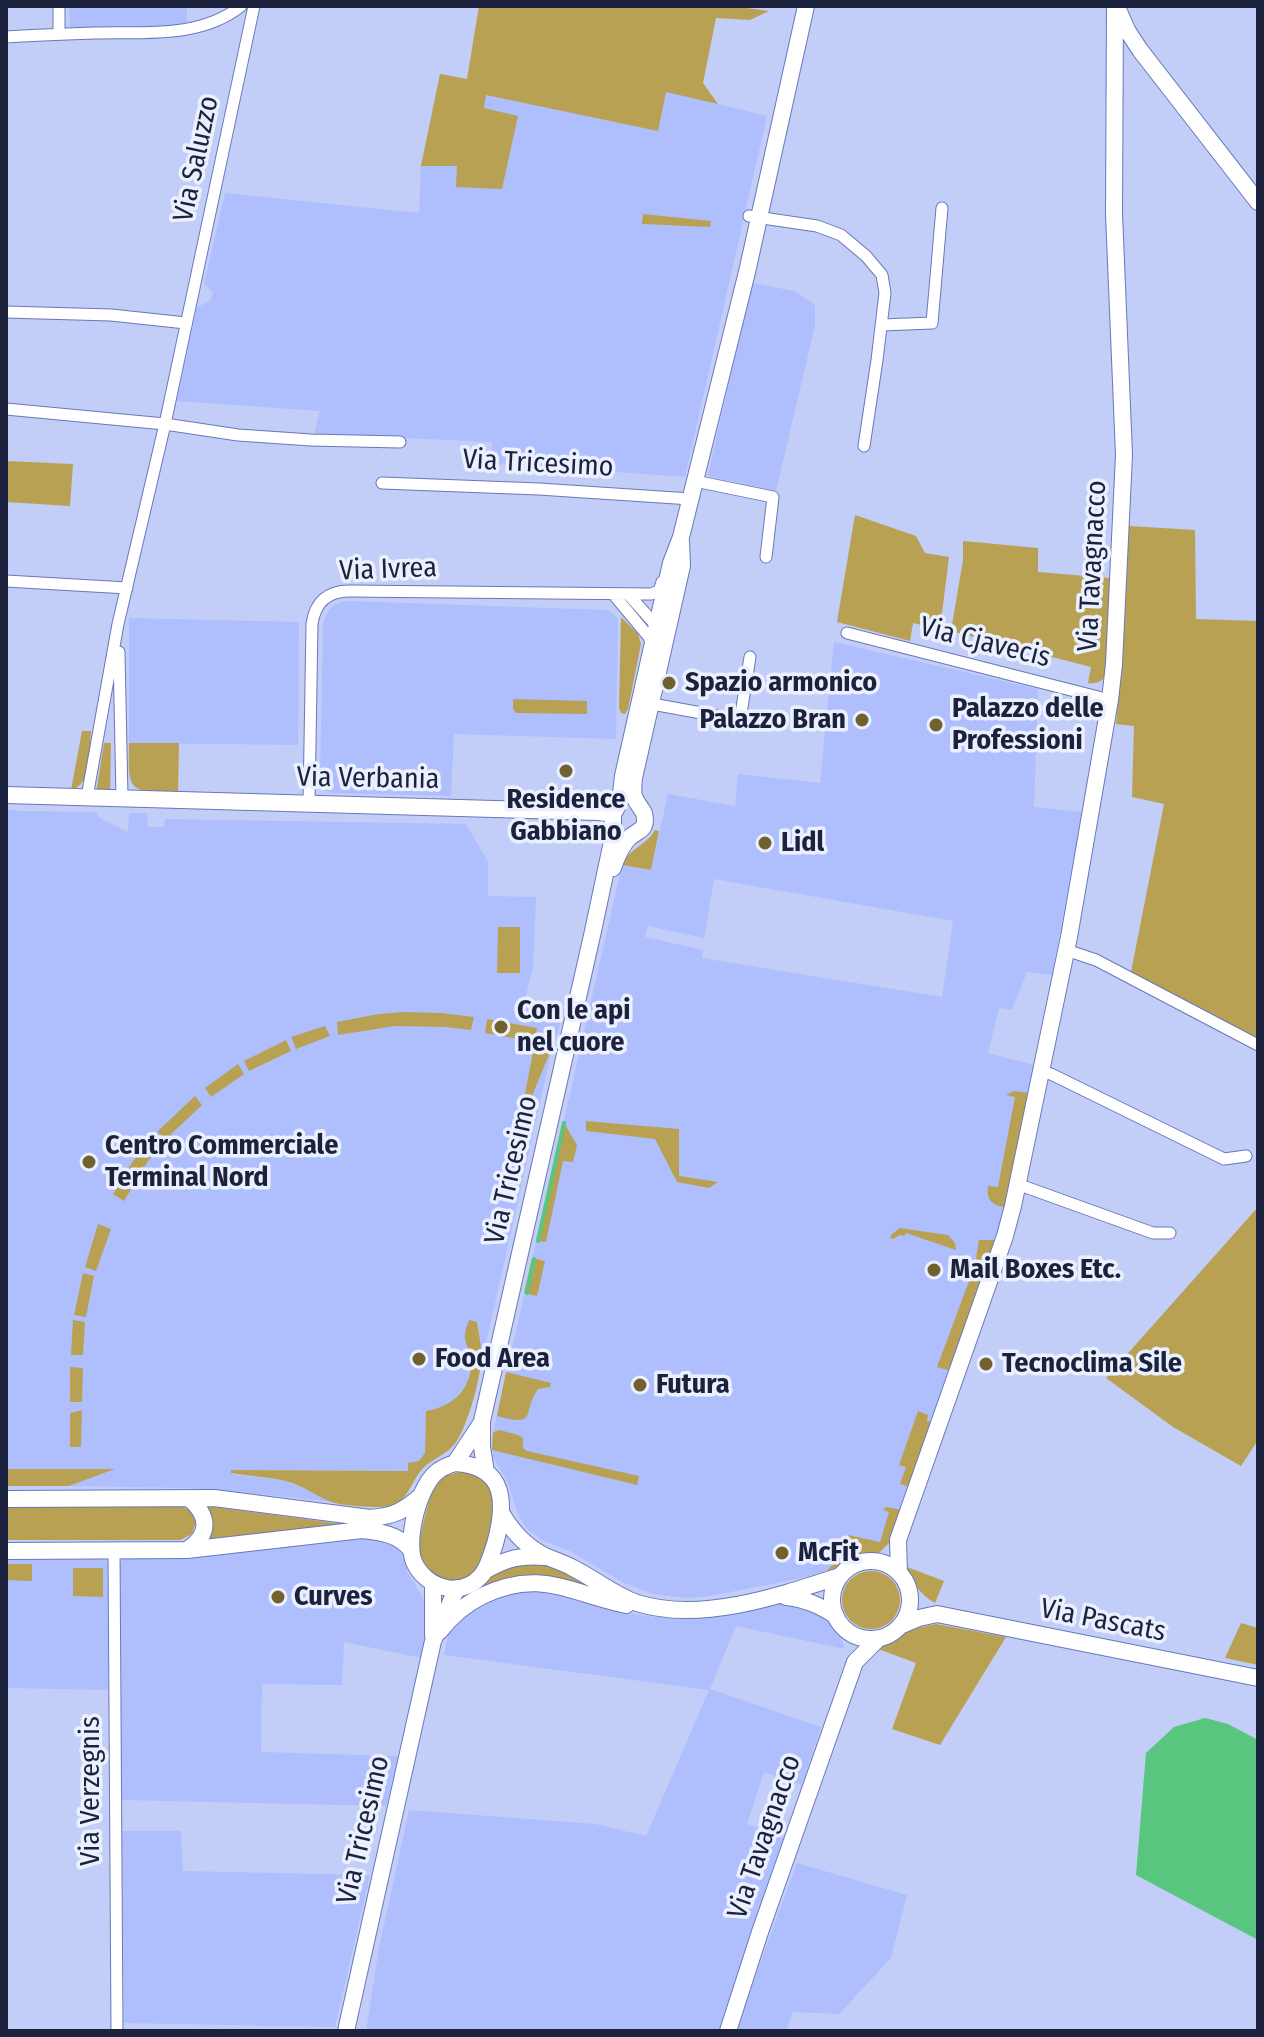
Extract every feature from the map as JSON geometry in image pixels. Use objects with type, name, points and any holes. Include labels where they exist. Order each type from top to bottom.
[{"type":"main road","name":"Via Tricesimo","points":[[486,1472],[482,1421],[620,813],[623,776],[657,626],[741,295],[754,217],[806,6]]},
{"type":"main road","points":[[1115,6],[1140,50],[1258,202]]},
{"type":"main road","name":"Via Tavagnacco","points":[[899,1572],[898,1540],[1005,1236],[1066,950],[1110,700],[1117,634],[1124,455],[1114,200],[1115,6]]},
{"type":"main road","points":[[1114,57],[1126,49],[1140,50]]},
{"type":"main road","name":"Via Tricesimo","points":[[620,813],[633,791],[682,566],[678,544]]},
{"type":"main road","name":"Via Verbania","points":[[6,795],[620,813]]},
{"type":"main road","name":"Via Tricesimo","points":[[593,931],[616,861],[631,836],[645,824],[644,813],[620,813]]},
{"type":"main road","points":[[620,813],[622,835],[631,836]]},
{"type":"main road","name":"Via Tricesimo","points":[[455,1463],[482,1421]]},
{"type":"main road","points":[[486,1570],[502,1514],[500,1493],[486,1472],[468,1464],[455,1463],[438,1471],[426,1485],[415,1517],[411,1550],[414,1563],[423,1577],[445,1588],[457,1588],[515,1557],[547,1557]]},
{"type":"main road","points":[[6,1499],[214,1498],[370,1518],[393,1516],[421,1496]]},
{"type":"main road","points":[[187,1550],[197,1543],[204,1527],[203,1514],[189,1498]]},
{"type":"main road","points":[[502,1514],[525,1542],[547,1557],[575,1568],[627,1599],[659,1608]]},
{"type":"main road","points":[[6,1551],[187,1550],[362,1530],[383,1532],[397,1538],[411,1550]]},
{"type":"main road","name":"Via Tavagnacco","points":[[875,1561],[898,1540]]},
{"type":"main road","points":[[780,1596],[802,1598],[836,1616],[849,1631],[863,1638],[879,1638],[900,1626],[907,1615],[909,1590],[899,1572],[888,1564],[862,1562],[849,1567],[840,1576],[832,1602],[836,1616]]},
{"type":"main road","points":[[433,1641],[459,1609],[489,1592],[517,1583],[548,1584],[620,1604],[677,1610],[708,1609],[780,1596],[840,1576]]},
{"type":"main road","name":"Via Tricesimo","points":[[433,1584],[433,1641]]},
{"type":"main road","name":"Via Tricesimo","points":[[346,2031],[433,1641],[457,1588]]},
{"type":"main road","name":"Via Pascats","points":[[909,1590],[937,1614]]},
{"type":"main road","name":"Via Pascats","points":[[900,1626],[937,1614],[1258,1678]]},
{"type":"main road","points":[[849,1631],[855,1662]]},
{"type":"main road","name":"Via Tavagnacco","points":[[728,2031],[764,1919],[855,1662],[879,1638]]},
{"type":"street","points":[[59,6],[59,34]]},
{"type":"street","points":[[6,37],[182,30],[219,19],[241,6]]},
{"type":"street","name":"Via Saluzzo","points":[[87,797],[118,624],[165,424],[254,6]]},
{"type":"street","points":[[882,325],[932,323],[942,208]]},
{"type":"street","points":[[754,217],[829,230],[841,235],[854,244],[884,281],[882,325],[864,446]]},
{"type":"street","points":[[6,312],[111,315],[186,323]]},
{"type":"street","points":[[6,409],[165,424],[238,435],[400,442]]},
{"type":"street","points":[[695,481],[773,497],[766,557]]},
{"type":"street","name":"Via Tricesimo","points":[[382,483],[691,499]]},
{"type":"street","name":"Via Ivrea","points":[[309,803],[312,624],[316,609],[328,595],[349,591],[651,594],[659,591],[666,565],[678,544]]},
{"type":"street","points":[[6,581],[127,588]]},
{"type":"street","points":[[614,595],[649,637],[653,648]]},
{"type":"street","points":[[629,595],[657,626]]},
{"type":"street","name":"Via Saluzzo","points":[[118,624],[122,798]]},
{"type":"street","name":"Via Tricesimo","points":[[652,704],[653,684],[664,639],[657,626]]},
{"type":"street","name":"Via Cjavecis","points":[[847,633],[1110,700]]},
{"type":"street","points":[[652,704],[740,720],[750,657]]},
{"type":"street","points":[[100,725],[120,725]]},
{"type":"street","points":[[1066,950],[1096,960],[1258,1045]]},
{"type":"street","points":[[1040,1072],[1051,1074],[1224,1159],[1246,1156]]},
{"type":"street","points":[[1017,1184],[1153,1233],[1170,1233]]},
{"type":"street","name":"Via Verzegnis","points":[[114,1550],[117,2031]]},
{"type":"shaded area","points":[[69,6],[187,6],[187,25],[70,28]]},
{"type":"shaded area","points":[[479,6],[731,6],[769,11],[750,20],[716,18],[703,83],[718,104],[666,92],[658,131],[486,95],[484,108],[518,116],[502,189],[456,187],[457,166],[421,166],[440,74],[467,79]]},
{"type":"shaded area","points":[[440,74],[660,119],[666,91],[767,116],[685,477],[491,463],[492,442],[314,434],[320,411],[177,401],[197,307],[210,301],[213,292],[204,284],[225,193],[419,213],[421,166]]},
{"type":"shaded area","points":[[643,214],[711,221],[710,227],[642,224]]},
{"type":"shaded area","points":[[751,283],[795,291],[815,305],[815,326],[776,491],[708,476]]},
{"type":"shaded area","points":[[6,461],[73,464],[70,506],[6,502]]},
{"type":"shaded area","points":[[855,515],[916,536],[925,553],[949,557],[940,629],[913,623],[910,641],[837,622]]},
{"type":"shaded area","points":[[1129,526],[1195,530],[1196,619],[1258,621],[1258,1039],[1131,972],[1164,804],[1132,797],[1134,726],[1116,724],[1123,655]]},
{"type":"shaded area","points":[[963,541],[1038,548],[1038,572],[1110,578],[1107,670],[1103,679],[1088,683],[1091,667],[951,631],[963,560]]},
{"type":"shaded area","points":[[347,601],[608,610],[618,619],[616,739],[454,734],[451,796],[326,791],[320,779],[323,624],[332,607]]},
{"type":"shaded area","points":[[621,617],[638,634],[641,644],[625,714],[619,708]]},
{"type":"shaded area","points":[[129,618],[299,622],[298,745],[129,743]]},
{"type":"shaded area","points":[[834,642],[1038,689],[1034,807],[1082,812],[1052,975],[1027,972],[1012,1010],[999,1008],[988,1053],[1034,1065],[1003,1221],[904,1505],[883,1543],[848,1535],[845,1547],[838,1546],[831,1568],[817,1575],[705,1597],[653,1594],[622,1582],[529,1531],[519,1517],[508,1483],[494,1459],[493,1432],[622,865],[651,870],[668,794],[735,806],[738,774],[820,783]],"holes":[[[714,879],[953,921],[942,997],[702,958],[703,950],[645,937],[648,926],[704,938]]]},
{"type":"shaded area","points":[[513,699],[587,701],[587,714],[516,713]]},
{"type":"shaded area","points":[[82,731],[91,731],[88,765],[83,781],[71,790]]},
{"type":"shaded area","points":[[104,743],[111,743],[110,793],[96,793]]},
{"type":"shaded area","points":[[129,743],[179,743],[178,793],[149,791],[134,786],[129,772]]},
{"type":"shaded area","name":"Centro Commerciale Terminal Nord","points":[[6,809],[97,812],[98,817],[128,832],[129,813],[147,813],[148,827],[164,827],[165,819],[466,824],[488,862],[488,896],[536,897],[533,967],[524,1004],[538,1008],[544,1003],[566,1008],[553,1045],[480,1370],[482,1356],[478,1322],[465,1338],[471,1356],[468,1382],[454,1401],[426,1411],[425,1453],[408,1471],[231,1470],[232,1474],[288,1481],[333,1502],[187,1488],[69,1486],[113,1470],[6,1469]]},
{"type":"shaded area","points":[[655,830],[659,831],[651,870],[622,865],[629,855]]},
{"type":"shaded area","points":[[498,927],[520,927],[520,973],[497,973]]},
{"type":"shaded area","points":[[404,1012],[474,1017],[471,1030],[395,1026],[338,1035],[337,1022]]},
{"type":"shaded area","points":[[487,1019],[537,1028],[535,1041],[553,1045],[527,1108],[512,1160],[535,1042],[485,1033]]},
{"type":"shaded area","points":[[325,1026],[330,1036],[296,1049],[291,1037]]},
{"type":"shaded area","points":[[286,1040],[291,1051],[249,1071],[244,1061]]},
{"type":"shaded area","points":[[238,1064],[244,1074],[211,1097],[205,1088]]},
{"type":"shaded area","points":[[1014,1091],[1029,1093],[1006,1207],[991,1201],[988,1186],[998,1187],[1015,1097],[1006,1095]]},
{"type":"shaded area","points":[[195,1096],[202,1105],[166,1139],[157,1132]]},
{"type":"shaded area","points":[[563,1121],[577,1145],[573,1162],[563,1161],[546,1242],[536,1241]]},
{"type":"shaded area","points":[[586,1121],[679,1129],[679,1176],[718,1182],[709,1188],[677,1182],[655,1139],[586,1131]]},
{"type":"shaded area","points":[[154,1136],[163,1144],[148,1161],[124,1201],[113,1194],[133,1161]]},
{"type":"shaded area","points":[[1258,1207],[1258,1440],[1241,1466],[1173,1427],[1106,1378]]},
{"type":"shaded area","points":[[98,1224],[111,1229],[96,1271],[85,1267]]},
{"type":"shaded area","points":[[900,1228],[948,1235],[955,1243],[956,1250],[906,1233],[890,1238]]},
{"type":"shaded area","points":[[979,1240],[996,1240],[951,1371],[937,1367],[975,1265]]},
{"type":"shaded area","points":[[532,1258],[545,1261],[537,1296],[524,1293]]},
{"type":"shaded area","points":[[83,1273],[94,1276],[86,1317],[74,1315]]},
{"type":"shaded area","points":[[73,1320],[85,1322],[83,1355],[71,1355]]},
{"type":"shaded area","points":[[469,1320],[477,1322],[481,1359],[468,1417],[453,1446],[419,1473],[405,1496],[396,1504],[380,1507],[336,1503],[286,1481],[231,1473],[231,1470],[408,1471],[408,1463],[419,1461],[425,1453],[426,1411],[453,1400],[469,1378],[471,1358],[465,1337]]},
{"type":"shaded area","points":[[70,1367],[83,1368],[82,1402],[70,1402]]},
{"type":"shaded area","points":[[506,1372],[551,1383],[550,1387],[538,1389],[524,1419],[497,1416]]},
{"type":"shaded area","points":[[82,1410],[81,1447],[70,1447],[70,1413]]},
{"type":"shaded area","points":[[918,1411],[928,1415],[927,1421],[933,1422],[910,1487],[900,1484],[906,1467],[899,1465]]},
{"type":"shaded area","points":[[500,1430],[523,1438],[523,1448],[527,1451],[639,1476],[637,1485],[492,1450],[493,1432]]},
{"type":"shaded area","points":[[6,1469],[115,1469],[69,1486],[6,1486]]},
{"type":"shaded area","points":[[460,1472],[483,1480],[489,1487],[492,1515],[478,1567],[465,1578],[446,1581],[435,1577],[426,1566],[419,1547],[435,1486],[443,1478]]},
{"type":"shaded area","points":[[6,1505],[182,1506],[191,1511],[196,1522],[192,1534],[180,1540],[6,1540]]},
{"type":"shaded area","points":[[205,1506],[342,1524],[206,1539]]},
{"type":"shaded area","points":[[886,1507],[902,1510],[889,1543],[879,1553],[847,1562],[825,1573],[834,1563],[838,1546],[845,1547],[848,1535],[880,1542],[889,1512],[883,1510]]},
{"type":"shaded area","points":[[368,1535],[396,1545],[423,1598],[426,1609],[421,1658],[344,1642],[342,1685],[262,1684],[261,1752],[398,1756],[386,1806],[121,1800],[120,1563],[123,1559],[199,1557]]},
{"type":"shaded area","points":[[102,1558],[108,1562],[110,1571],[108,1690],[6,1688],[6,1559]]},
{"type":"shaded area","points":[[538,1563],[573,1576],[589,1590],[485,1586],[490,1577],[502,1570]]},
{"type":"shaded area","points":[[6,1564],[32,1564],[32,1581],[6,1580]]},
{"type":"shaded area","points":[[907,1567],[944,1581],[935,1603],[917,1588]]},
{"type":"shaded area","points":[[73,1568],[103,1568],[103,1597],[73,1596]]},
{"type":"shaded area","points":[[871,1571],[882,1573],[891,1580],[898,1589],[898,1611],[891,1620],[882,1627],[871,1629],[860,1627],[851,1620],[844,1611],[842,1600],[844,1589],[851,1580],[860,1573]]},
{"type":"shaded area","points":[[540,1587],[638,1615],[683,1619],[792,1603],[806,1606],[828,1620],[842,1639],[845,1649],[736,1626],[710,1689],[821,1727],[802,1785],[764,1772],[747,1824],[784,1837],[720,2031],[366,2031],[379,1948],[409,1810],[595,1824],[646,1836],[709,1690],[444,1655],[456,1620],[503,1591]]},
{"type":"shaded area","points":[[1241,1623],[1258,1628],[1258,1665],[1225,1658]]},
{"type":"shaded area","points":[[936,1624],[1006,1637],[940,1745],[892,1729],[916,1663],[878,1649],[909,1630]]},
{"type":"shaded area","points":[[1205,1718],[1228,1724],[1258,1740],[1258,1940],[1136,1875],[1146,1753],[1174,1727]]},
{"type":"shaded area","points":[[122,1831],[181,1831],[183,1871],[370,1875],[335,2027],[124,2023]]},
{"type":"shaded area","points":[[797,1863],[907,1895],[891,1958],[839,2014],[793,2012],[786,2031],[735,2031]]},
{"type":"waterway","points":[[538,1241],[564,1123]]},
{"type":"waterway","points":[[529,1282],[534,1259]]},
{"type":"waterway","points":[[527,1293],[528,1286]]},
{"type":"place","name":"Spazio armonico","points":[[669,683]]},
{"type":"place","name":"Palazzo Bran","points":[[862,720]]},
{"type":"place","name":"Palazzo delle Professioni","points":[[936,725]]},
{"type":"place","name":"Residence Gabbiano","points":[[566,771]]},
{"type":"place","name":"Lidl","points":[[765,843]]},
{"type":"place","name":"Con le api nel cuore","points":[[501,1027]]},
{"type":"place","name":"Centro Commerciale Terminal Nord","points":[[89,1162]]},
{"type":"place","name":"Mail Boxes Etc.","points":[[934,1270]]},
{"type":"place","name":"Food Area","points":[[419,1359]]},
{"type":"place","name":"Tecnoclima Sile","points":[[986,1364]]},
{"type":"place","name":"Futura","points":[[640,1385]]},
{"type":"place","name":"McFit","points":[[782,1553]]},
{"type":"place","name":"Curves","points":[[278,1597]]}]
